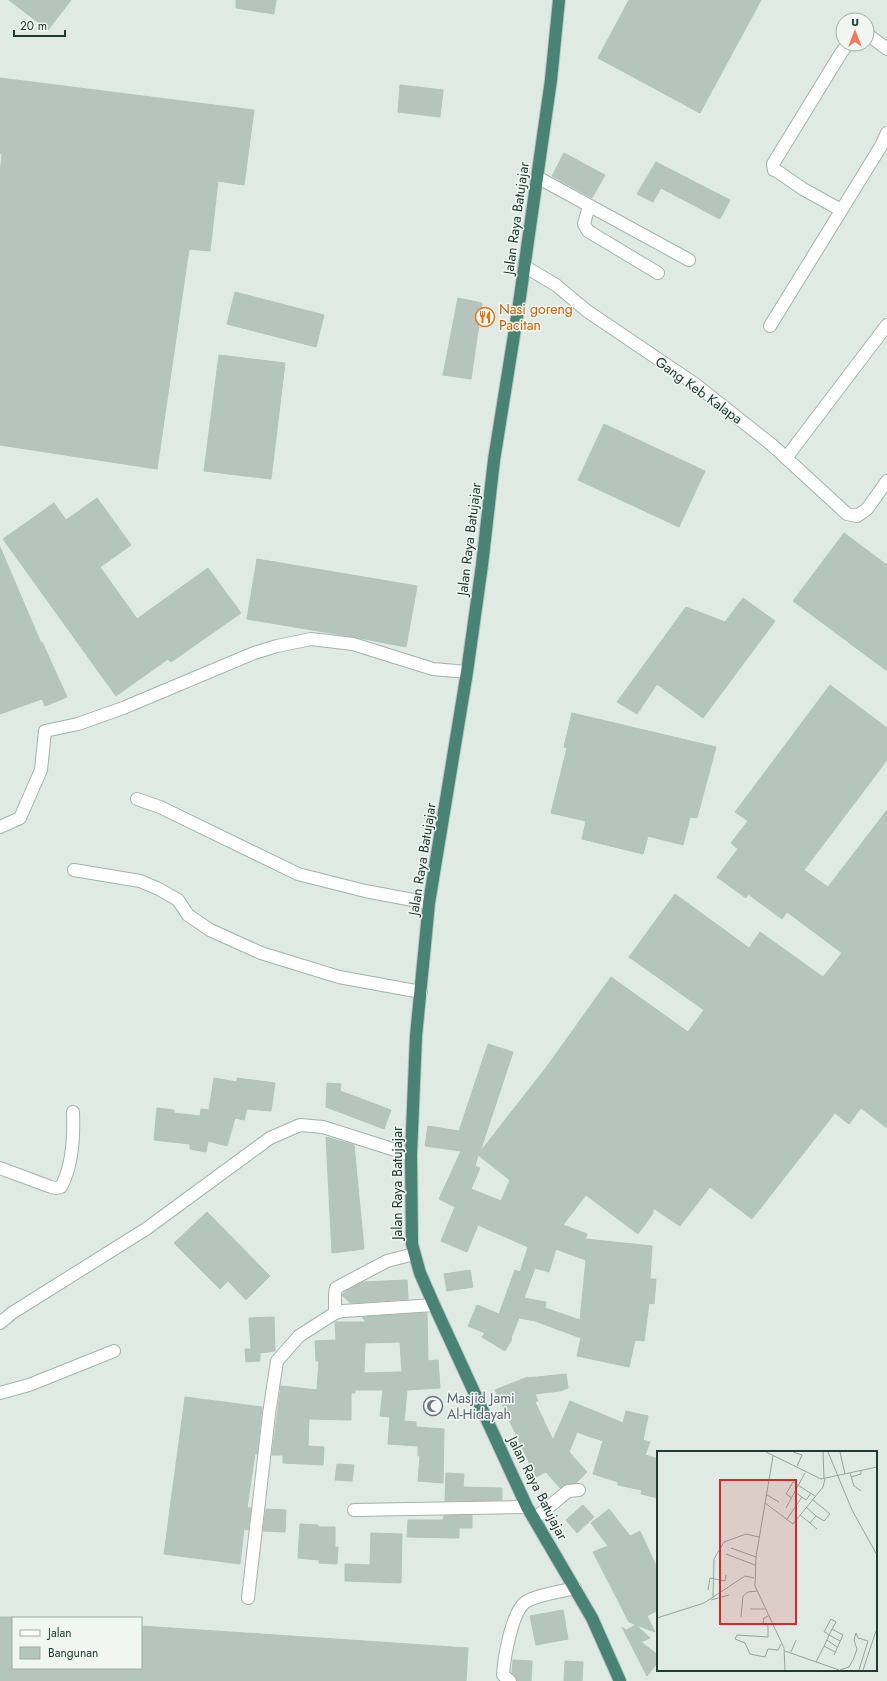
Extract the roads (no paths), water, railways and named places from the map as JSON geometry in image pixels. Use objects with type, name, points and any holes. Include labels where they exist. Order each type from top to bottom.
[{"type":"highway","name":"Jalan Raya Batujajar","points":[[559,0],[537,178],[494,460],[467,672],[429,903],[416,1036],[411,1155],[412,1244],[414,1254],[434,1305],[527,1507],[592,1618],[620,1681]]},
{"type":"street","points":[[875,40],[887,49]]},
{"type":"street","points":[[841,52],[773,164],[774,170],[841,210]]},
{"type":"street","points":[[770,326],[841,210],[884,148],[887,133]]},
{"type":"street","points":[[537,178],[689,260]]},
{"type":"street","points":[[589,206],[584,224],[588,231],[658,273]]},
{"type":"street","name":"Gang Keb Kalapa","points":[[524,266],[556,285],[587,311],[695,384],[772,445],[847,514],[857,516],[867,509],[887,481]]},
{"type":"street","points":[[786,458],[887,325]]},
{"type":"street","points":[[0,827],[20,818],[41,770],[45,731],[78,724],[123,708],[254,653],[277,646],[311,640],[353,644],[433,669],[467,672]]},
{"type":"street","points":[[137,799],[160,807],[298,874],[365,891],[429,903]]},
{"type":"street","points":[[74,870],[140,881],[159,889],[178,900],[188,915],[210,930],[261,953],[339,977],[421,992]]},
{"type":"street","points":[[0,1168],[51,1187],[61,1187],[70,1161],[74,1134],[73,1112]]},
{"type":"street","points":[[0,1323],[12,1313],[146,1229],[270,1138],[300,1125],[323,1127],[411,1155]]},
{"type":"street","points":[[335,1313],[336,1288],[387,1261],[414,1254]]},
{"type":"street","points":[[248,1598],[277,1361],[299,1336],[335,1313],[343,1311],[434,1305]]},
{"type":"street","points":[[0,1393],[29,1386],[114,1351]]},
{"type":"street","points":[[534,1519],[568,1491],[579,1490]]},
{"type":"street","points":[[354,1510],[527,1507]]},
{"type":"street","points":[[510,1681],[503,1675],[503,1664],[518,1610],[526,1602],[575,1588]]},
{"type":"place","name":"Nasi goreng Pacitan","points":[[485,317]]},
{"type":"place","name":"Masjid Jami Al-Hidayah","points":[[433,1406]]}]
